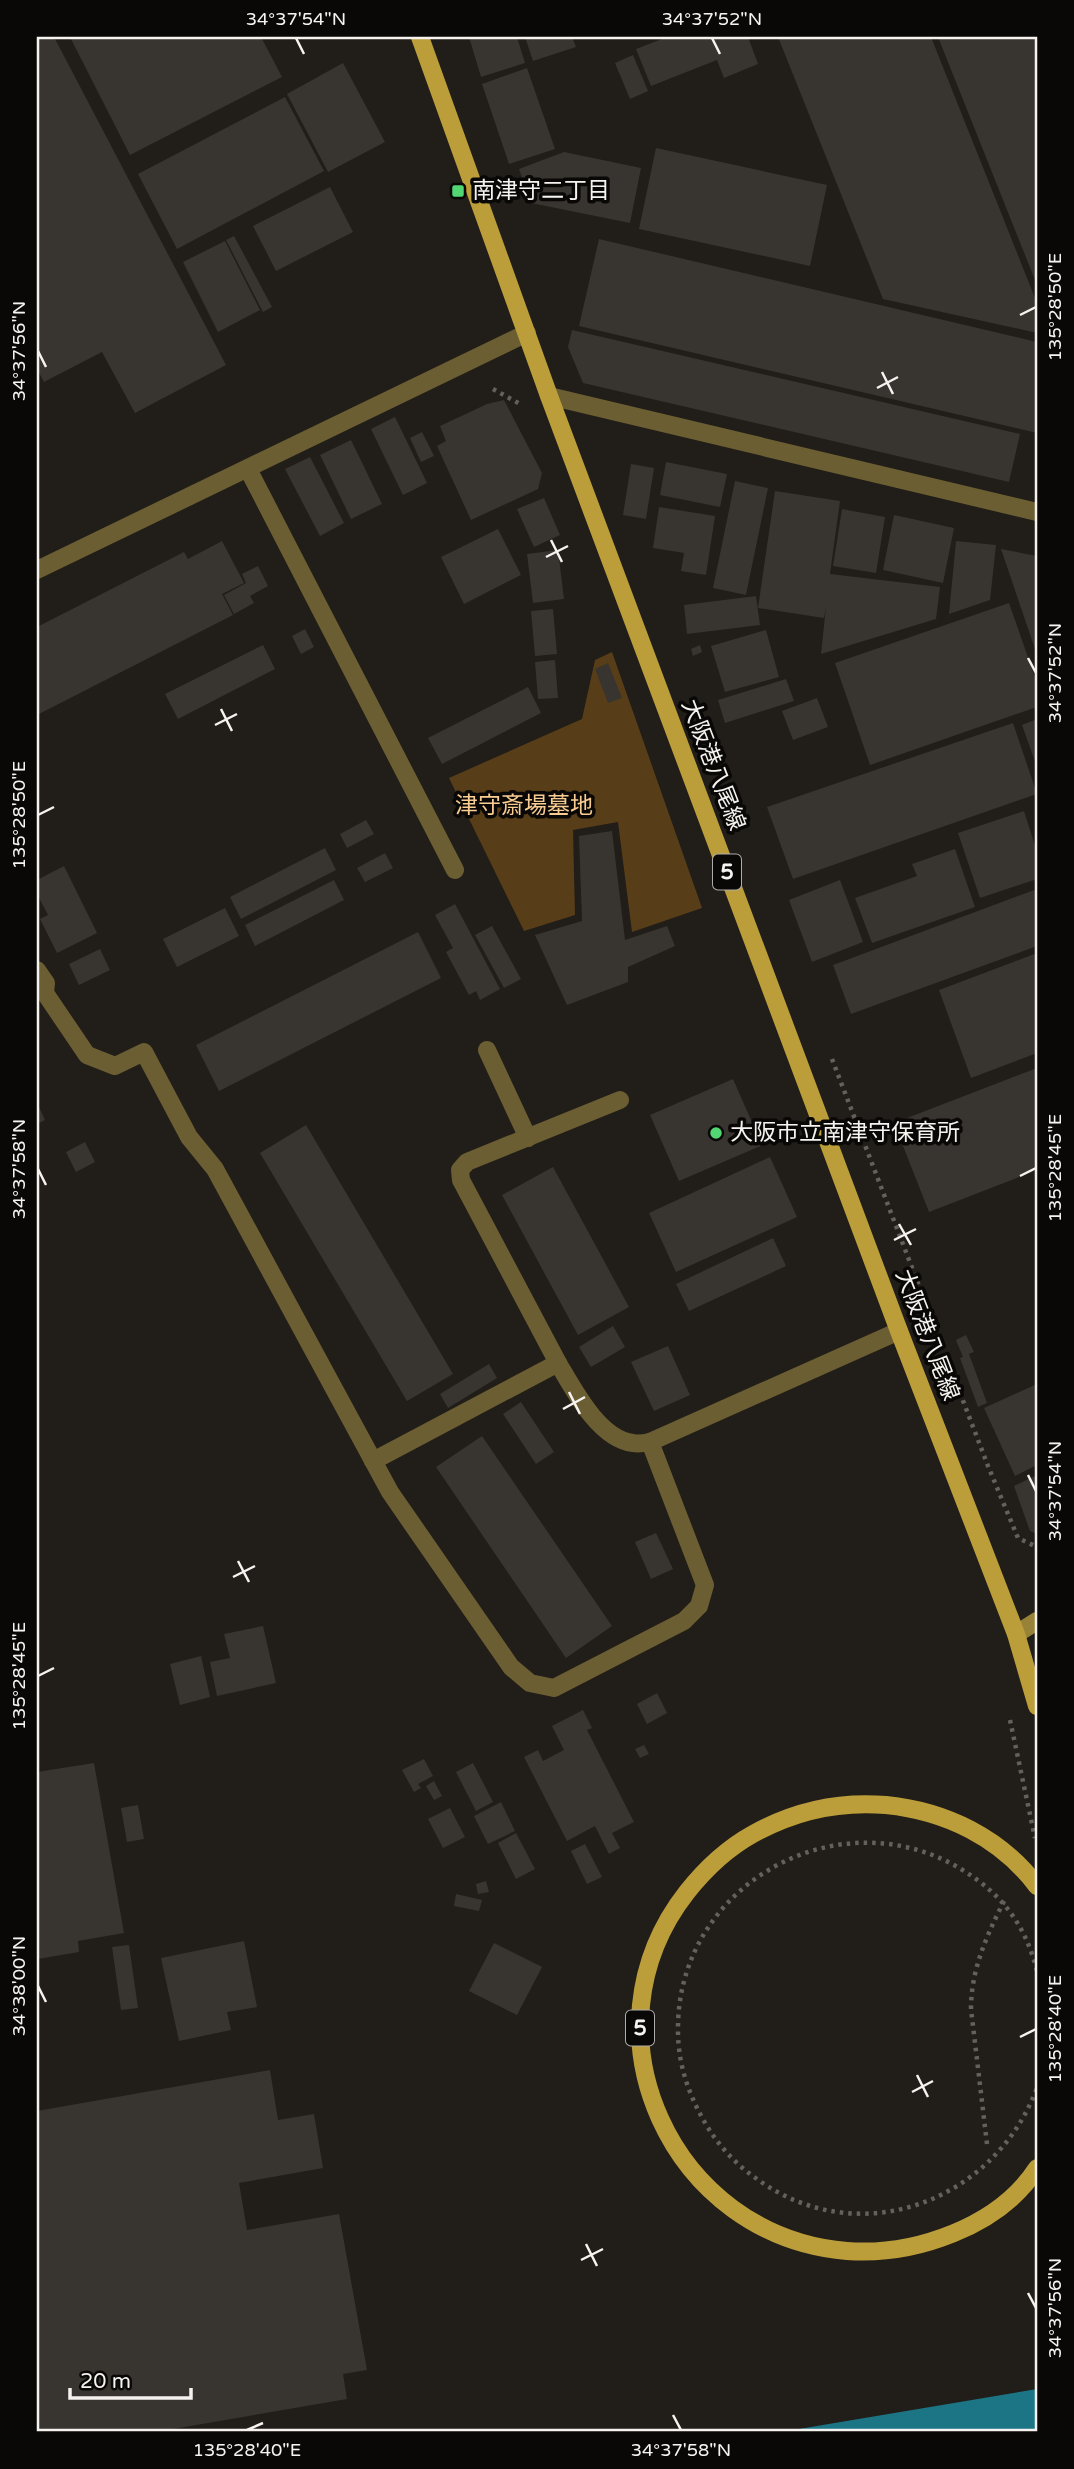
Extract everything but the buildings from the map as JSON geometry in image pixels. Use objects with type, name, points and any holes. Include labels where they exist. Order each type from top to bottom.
[{"type":"main road","name":"大阪港八尾線","points":[[420,37],[549,396],[899,1331],[1016,1634],[1037,1706]]},
{"type":"main road","name":"5","points":[[1037,1888],[990,1846],[963,1830],[930,1816],[910,1811],[864,1807],[828,1809],[794,1817],[758,1833],[728,1852],[701,1878],[676,1910],[650,1971],[643,2034],[648,2079],[653,2095],[668,2129],[690,2165],[728,2202],[787,2235],[854,2249],[903,2246],[922,2241],[964,2225],[984,2212],[1019,2186],[1037,2166]]},
{"type":"street","points":[[37,570],[527,333]]},
{"type":"street","points":[[549,396],[1037,512]]},
{"type":"street","points":[[248,469],[455,870]]},
{"type":"street","points":[[37,970],[46,983],[45,993],[87,1055],[116,1066],[144,1052],[189,1137],[215,1169],[390,1492],[511,1667],[530,1683],[554,1688],[684,1621],[693,1615],[703,1595],[705,1585],[650,1442]]},
{"type":"street","points":[[487,1050],[528,1138]]},
{"type":"street","points":[[620,1100],[467,1163],[460,1170],[461,1180],[558,1363],[576,1393],[605,1428],[618,1438],[632,1443],[650,1442],[899,1331]]},
{"type":"street","points":[[373,1461],[558,1363]]},
{"type":"street","points":[[1016,1634],[1037,1621]]},
{"type":"path","points":[[1037,1964],[1019,1922],[977,1879],[936,1856],[917,1849],[875,1843],[835,1844],[795,1855],[759,1874],[728,1901],[695,1951],[687,1970],[678,2030],[681,2060],[689,2090],[707,2127],[719,2144],[748,2173],[782,2195],[801,2203],[840,2212],[880,2213],[899,2210],[937,2198],[955,2189],[987,2165],[1013,2136],[1037,2085]]},
{"type":"path","points":[[987,2144],[971,1992],[988,1933],[1012,1886]]},
{"type":"path","points":[[1030,1945],[1037,1971]]},
{"type":"green space","name":"津守斎場墓地","points":[[612,652],[702,908],[632,932],[618,822],[573,830],[575,915],[524,931],[449,778],[582,719],[595,660]]},
{"type":"water","points":[[1037,2389],[1037,2432],[781,2432]]},
{"type":"place","name":"南津守二丁目","points":[[458,191]]},
{"type":"place","name":"大阪市立南津守保育所","points":[[716,1133]]}]
